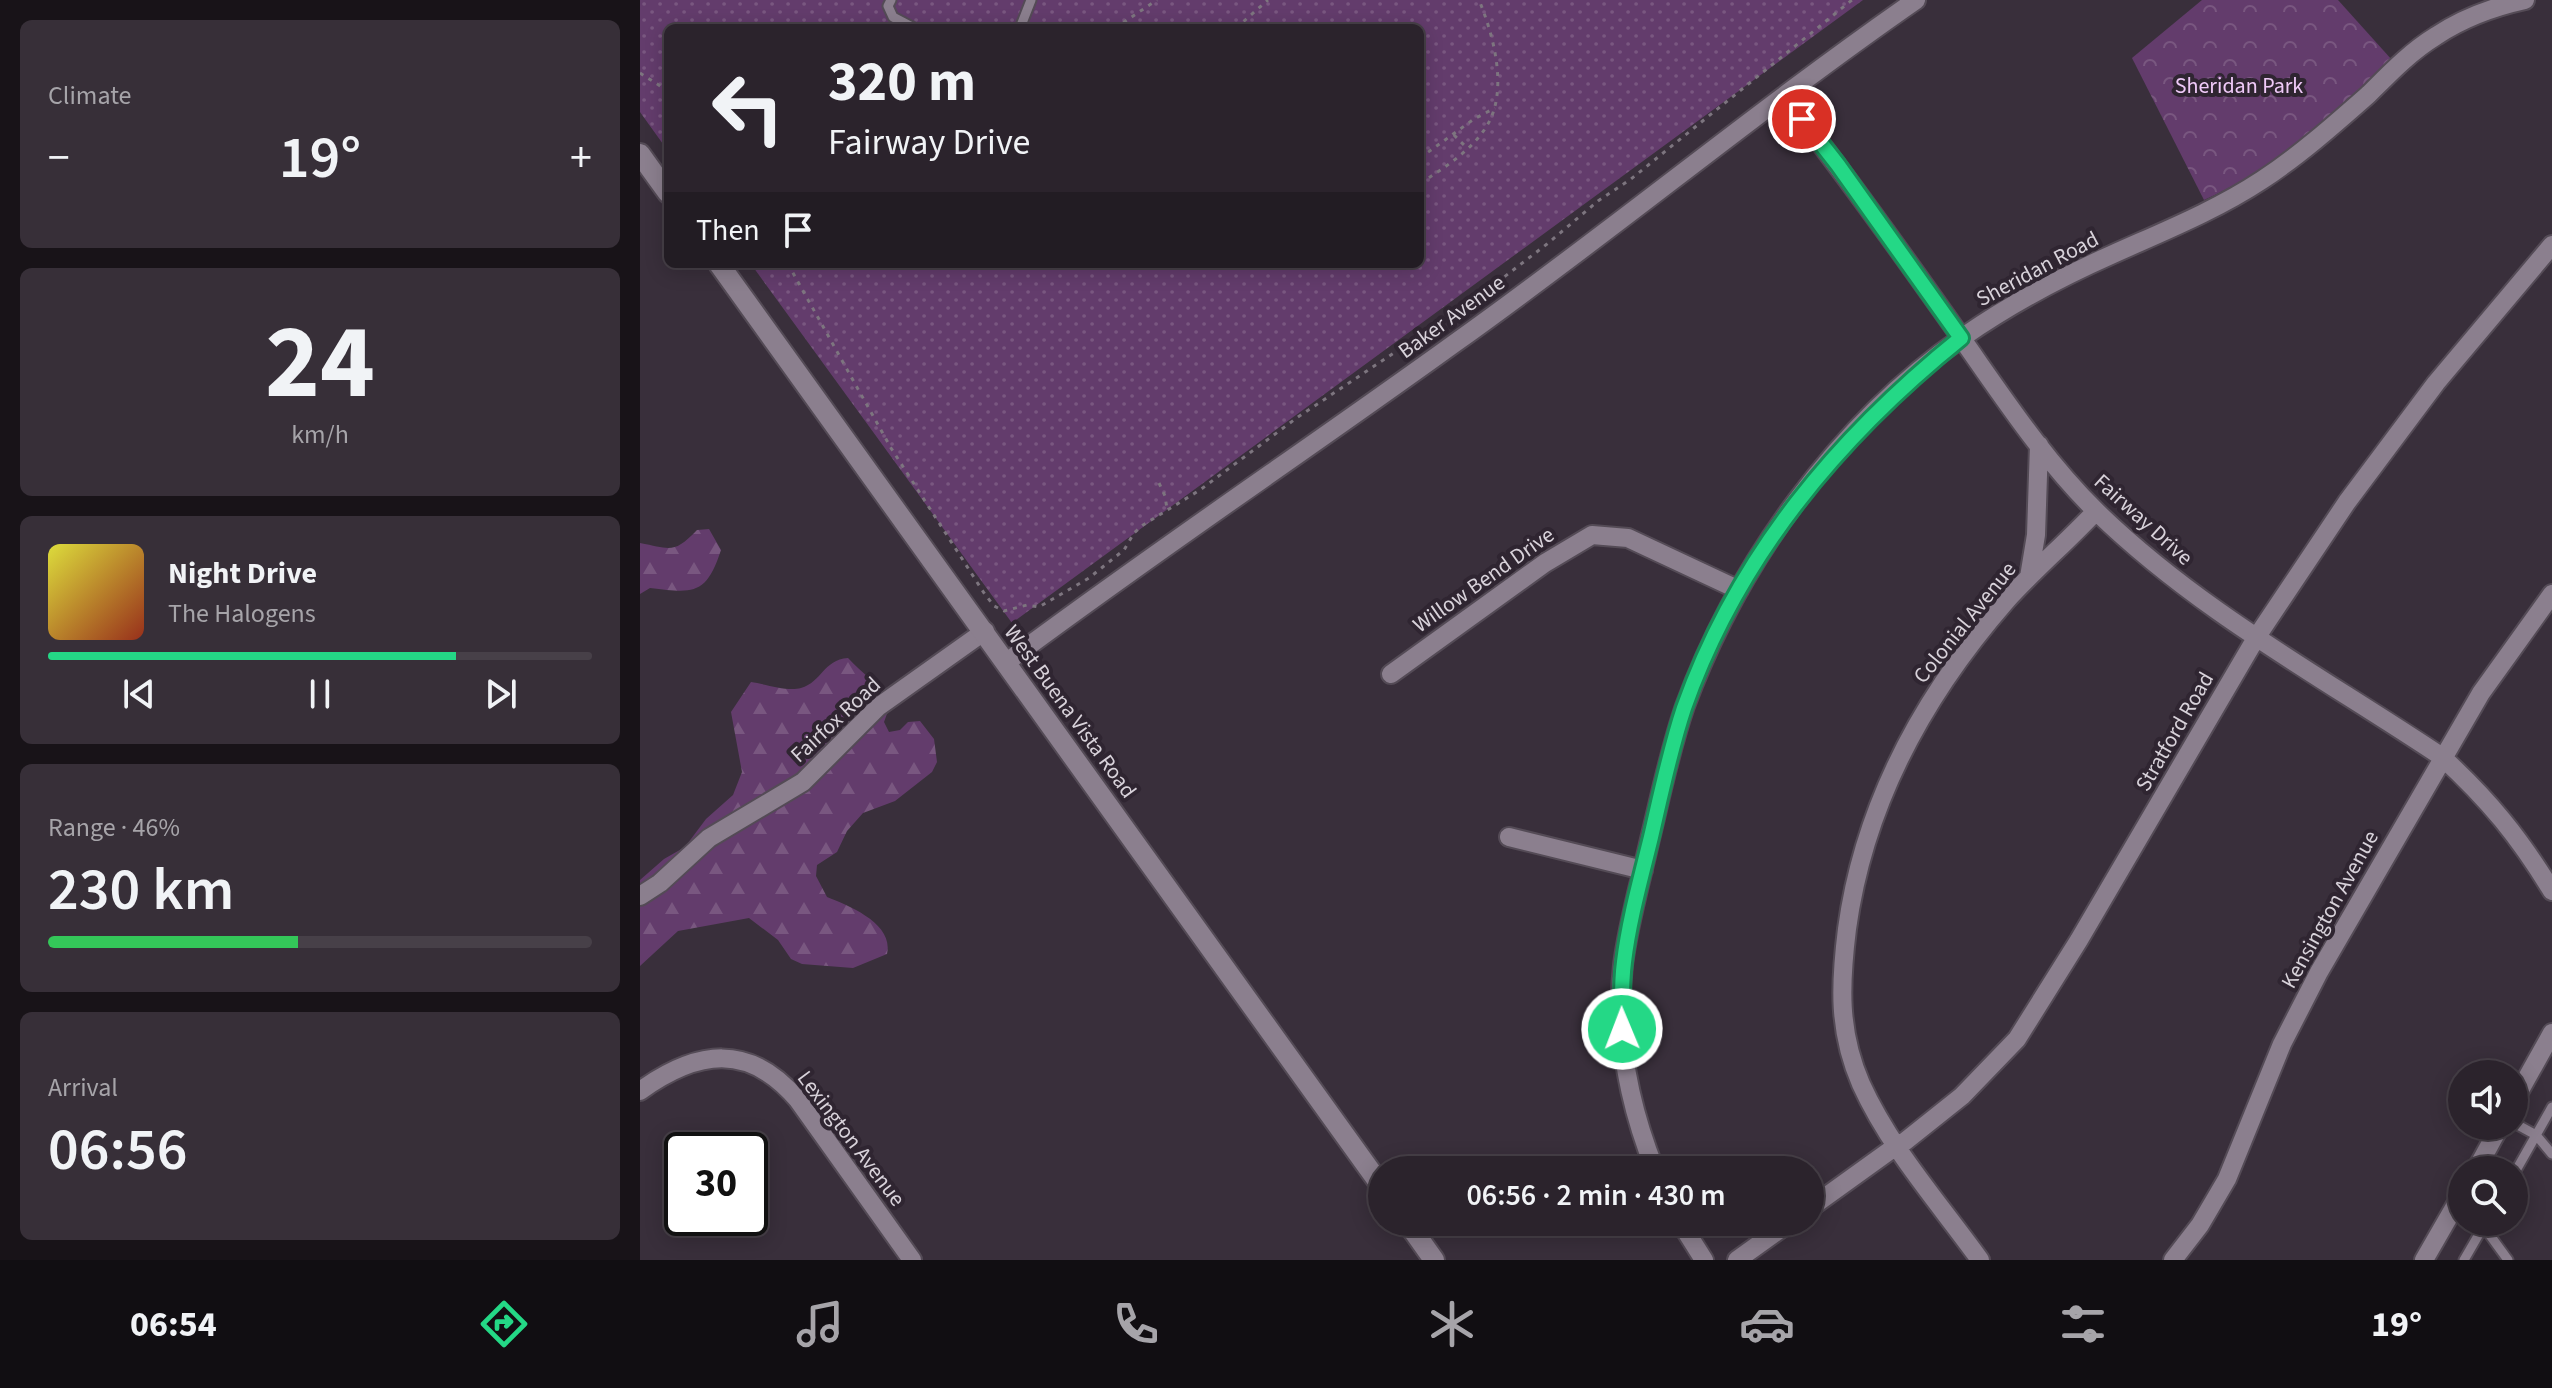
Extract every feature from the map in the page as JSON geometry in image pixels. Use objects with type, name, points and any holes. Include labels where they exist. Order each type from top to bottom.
[{"type":"street","name":"Baker Avenue","points":[[1007,662],[1456,343],[1916,0]]},
{"type":"street","name":"Sheridan Road","points":[[1650,1156],[1627,1077],[1622,1029],[1624,960],[1643,870],[1685,707],[1739,590],[1788,512],[1839,449],[1907,382],[1961,338],[2053,282],[2195,218],[2262,180],[2339,121],[2399,63],[2432,38],[2476,14],[2525,0]]},
{"type":"street","name":"Fairway Drive","points":[[1785,97],[1838,165],[2039,445],[2096,511],[2188,591],[2442,757],[2514,831],[2552,891]]},
{"type":"street","points":[[640,154],[664,187]]},
{"type":"street","name":"Stratford Road","points":[[1824,1198],[1898,1147],[1962,1096],[2017,1039],[2065,964],[2256,638],[2347,502],[2436,383],[2552,245]]},
{"type":"street","name":"West Buena Vista Road","points":[[722,268],[1368,1167]]},
{"type":"street","points":[[2029,577],[2036,535],[2039,445]]},
{"type":"street","name":"Colonial Avenue","points":[[1980,1260],[1898,1147],[1861,1084],[1845,1037],[1841,1006],[1842,967],[1850,905],[1881,798],[1914,728],[1960,658],[2029,577],[2096,511]]},
{"type":"street","name":"Willow Bend Drive","points":[[1391,674],[1545,563],[1592,535],[1628,538],[1739,590]]},
{"type":"street","name":"Kensington Avenue","points":[[2173,1260],[2200,1225],[2227,1179],[2282,1044],[2319,972],[2481,693],[2552,594]]},
{"type":"street","name":"Fairfox Road","points":[[640,896],[660,883],[709,838],[803,782],[878,707],[985,631]]},
{"type":"street","points":[[1509,837],[1643,870]]},
{"type":"street","points":[[2528,1076],[2552,1033]]},
{"type":"street","name":"Lexington Avenue","points":[[640,1091],[691,1062],[717,1057],[740,1060],[770,1072],[784,1083],[912,1260]]},
{"type":"street","points":[[2424,1260],[2448,1221]]},
{"type":"street","points":[[1417,1236],[1434,1260]]},
{"type":"street","points":[[1689,1236],[1704,1260]]},
{"type":"street","points":[[1737,1260],[1770,1236]]},
{"type":"lane","points":[[891,0],[888,6],[893,17],[906,24]]},
{"type":"lane","points":[[1022,24],[1031,0]]},
{"type":"lane","points":[[2524,1156],[2552,1107]]},
{"type":"lane","points":[[2528,1131],[2536,1135],[2552,1154]]},
{"type":"lane","points":[[2464,1260],[2478,1236]]},
{"type":"lane","points":[[2493,1236],[2508,1260]]},
{"type":"path","points":[[1121,24],[1157,0]]},
{"type":"path","points":[[1241,24],[1268,0]]},
{"type":"path","points":[[1424,178],[1427,179],[1467,148],[1489,123],[1495,108],[1497,73],[1488,23],[1479,0]]},
{"type":"path","points":[[790,268],[891,448],[984,593],[1004,611],[1027,605],[1039,607],[1089,578],[1124,550],[1134,533],[1167,509],[1200,490],[1298,417],[1482,294],[1598,201],[1631,179],[1852,0]]},
{"type":"path","points":[[640,73],[664,88]]},
{"type":"path","points":[[1424,155],[1495,108]]},
{"type":"path","points":[[1454,135],[1467,148]]},
{"type":"path","points":[[1159,483],[1167,509]]},
{"type":"green space","points":[[640,0],[1863,0],[1012,623],[754,268],[1424,268],[1424,24],[664,24],[664,145],[640,112]]},
{"type":"green space","name":"Sheridan Park","points":[[2202,0],[2338,0],[2392,60],[2304,138],[2257,172],[2204,200],[2132,58]]},
{"type":"green space","points":[[709,529],[721,550],[710,576],[703,584],[677,591],[650,588],[640,594],[640,543],[672,548],[697,530]]},
{"type":"green space","points":[[848,658],[892,700],[884,722],[889,732],[900,730],[908,722],[920,721],[934,739],[937,762],[932,772],[895,801],[863,813],[847,831],[837,852],[817,865],[816,876],[827,897],[858,911],[877,925],[884,934],[887,954],[853,968],[802,964],[791,959],[778,940],[749,918],[678,931],[640,966],[640,880],[664,859],[685,847],[706,819],[733,795],[742,772],[731,712],[751,682],[801,688],[814,681],[833,663]]},
{"type":"route","points":[[1622,1029],[1624,960],[1667,767],[1685,707],[1730,605],[1788,512],[1839,449],[1907,382],[1961,338],[1802,119]]}]
